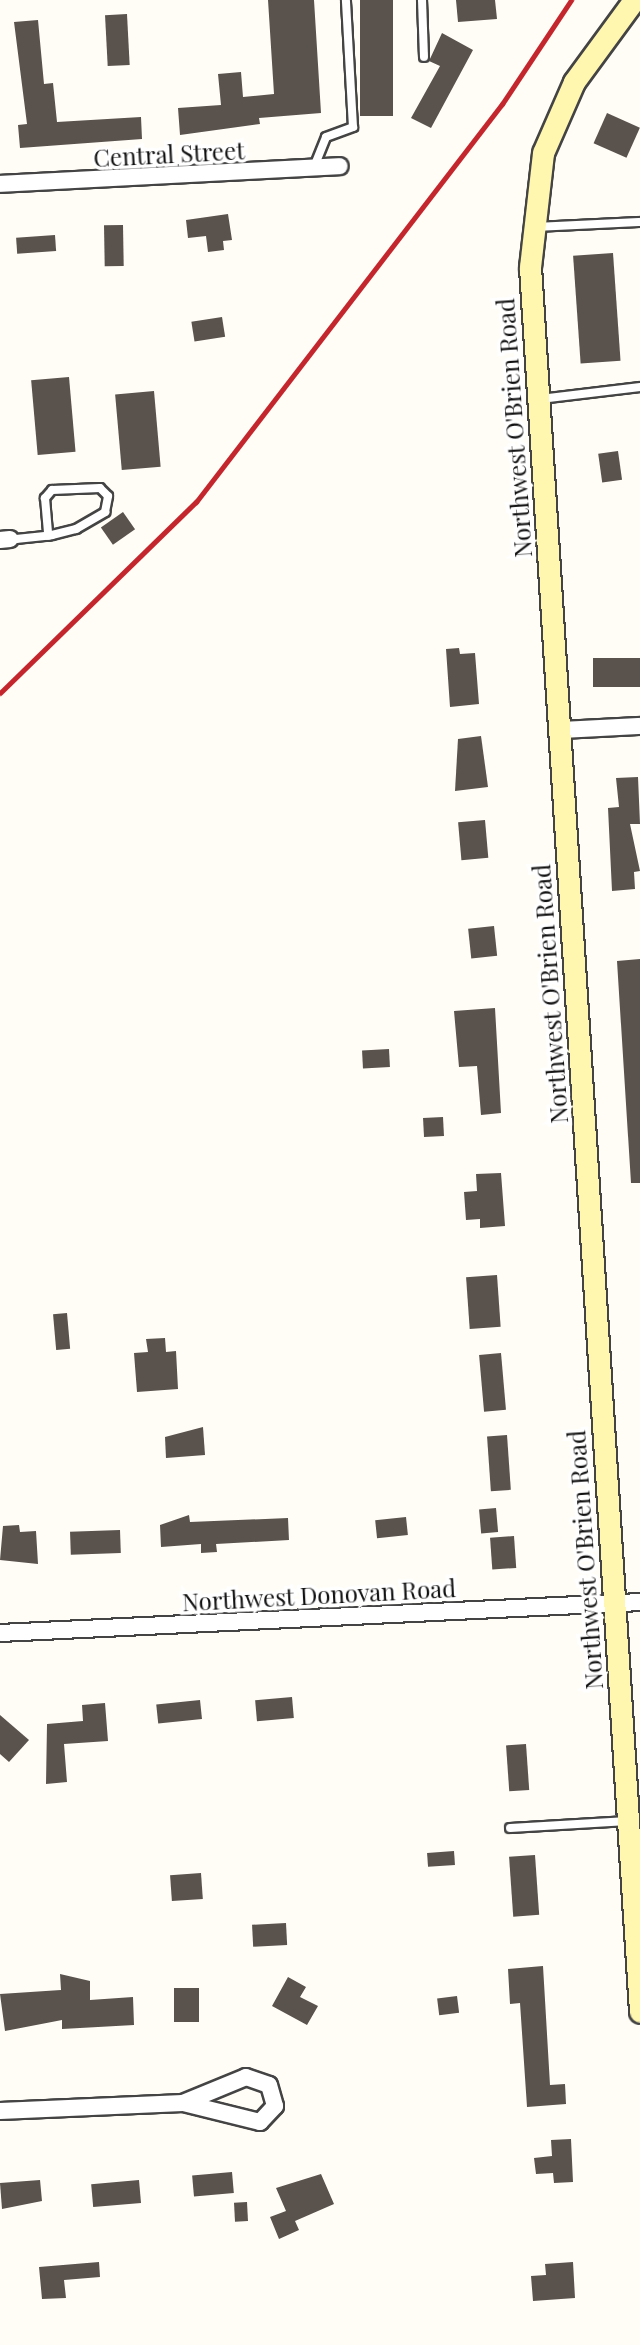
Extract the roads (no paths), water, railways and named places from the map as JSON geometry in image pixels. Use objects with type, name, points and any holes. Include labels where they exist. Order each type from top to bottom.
[{"type":"street","name":"Northwest O'Brien Road","points":[[634,0],[574,82],[543,153],[531,228],[537,399],[561,730],[628,1821],[636,1898],[640,2012]]},
{"type":"street","name":"Central Street","points":[[0,184],[340,166]]},
{"type":"street","points":[[561,730],[640,726]]},
{"type":"street","name":"Northwest Donovan Road","points":[[0,1633],[640,1602]]},
{"type":"street","points":[[0,2110],[183,2103],[260,2122],[275,2106],[269,2085],[246,2077],[183,2103]]},
{"type":"lane","points":[[314,167],[326,137],[354,127],[346,0]]},
{"type":"lane","points":[[422,0],[424,57]]},
{"type":"lane","points":[[531,228],[640,222]]},
{"type":"lane","points":[[537,399],[640,387]]},
{"type":"lane","points":[[5,539],[48,536],[92,522],[104,512],[108,496],[100,488],[52,490],[45,498],[48,536]]},
{"type":"lane","points":[[510,1828],[628,1821]]},
{"type":"railway","points":[[0,693],[196,502],[502,104],[571,0]]}]
